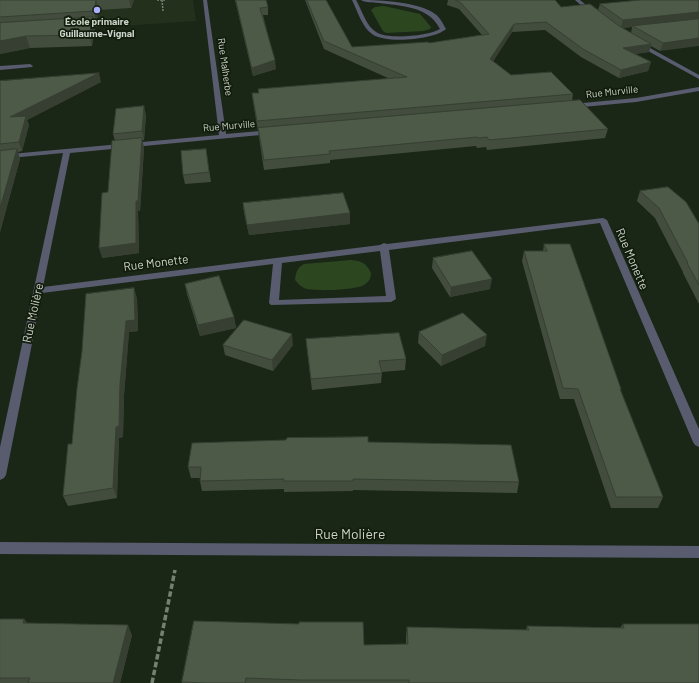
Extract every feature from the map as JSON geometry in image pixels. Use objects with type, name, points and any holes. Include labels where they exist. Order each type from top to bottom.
[{"type":"street","name":"Rue Malherbe","points":[[205,0],[219,97],[223,137]]},
{"type":"street","points":[[354,0],[386,2],[429,12],[443,29],[437,34],[396,38],[376,35],[370,29],[354,0]]},
{"type":"street","points":[[578,0],[597,16]]},
{"type":"street","points":[[78,26],[101,24],[108,20]]},
{"type":"street","points":[[631,39],[699,77]]},
{"type":"street","points":[[0,68],[30,66]]},
{"type":"street","name":"Rue Murville","points":[[568,106],[621,102],[699,89]]},
{"type":"street","name":"Rue Murville","points":[[0,156],[278,132]]},
{"type":"street","name":"Rue Molière","points":[[0,475],[67,151]]},
{"type":"street","name":"Rue Monette","points":[[38,291],[384,246],[603,220],[699,442]]},
{"type":"street","points":[[278,260],[274,303],[391,299],[384,246]]},
{"type":"street","name":"Rue Molière","points":[[0,548],[699,552]]},
{"type":"path","points":[[157,0],[165,0]]},
{"type":"path","points":[[162,0],[163,12]]},
{"type":"path","points":[[152,683],[175,570]]},
{"type":"shaded area","name":"École primaire Guillaume-Vignal","points":[[0,0],[193,0],[196,21],[0,34]]},
{"type":"green space","points":[[384,6],[420,14],[431,27],[430,29],[424,31],[386,33],[383,31],[371,10],[375,7]]},
{"type":"green space","points":[[351,260],[363,263],[371,273],[371,277],[364,285],[344,289],[316,290],[304,288],[295,280],[297,270],[304,264]]},
{"type":"building","points":[[0,0],[96,0],[94,11],[0,17]]},
{"type":"building","points":[[236,0],[266,0],[268,7],[260,8],[275,60],[252,68]]},
{"type":"building","points":[[307,0],[326,0],[352,47],[429,43],[489,34],[460,2],[455,0],[555,0],[561,7],[590,4],[619,26],[651,44],[623,48],[651,62],[621,70],[583,49],[546,22],[514,24],[490,59],[511,75],[551,72],[573,94],[257,121],[252,93],[259,93],[258,89],[407,77],[324,41]]},
{"type":"building","points":[[641,0],[699,0],[699,12],[623,20],[600,4]]},
{"type":"building","points":[[93,17],[89,35],[26,36],[0,41],[0,23]]},
{"type":"building","points":[[699,19],[699,38],[663,43],[633,26]]},
{"type":"building","points":[[99,73],[10,117],[26,116],[19,142],[0,144],[0,81]]},
{"type":"building","points":[[580,100],[608,129],[489,140],[487,137],[477,137],[329,151],[330,154],[264,160],[258,128]]},
{"type":"building","points":[[144,106],[142,131],[113,134],[116,109]]},
{"type":"building","points":[[142,138],[138,201],[136,201],[136,243],[99,248],[102,193],[108,192],[112,141]]},
{"type":"building","points":[[17,149],[0,208],[0,151]]},
{"type":"building","points":[[206,149],[209,172],[183,175],[181,151]]},
{"type":"building","points":[[668,187],[686,202],[699,224],[699,285],[659,208],[640,191]]},
{"type":"building","points":[[343,193],[350,213],[247,225],[243,203]]},
{"type":"building","points":[[544,244],[570,244],[620,389],[663,497],[616,497],[578,389],[563,388],[524,251],[547,251]]},
{"type":"building","points":[[472,251],[492,279],[451,287],[433,258]]},
{"type":"building","points":[[219,276],[234,317],[198,325],[185,284]]},
{"type":"building","points":[[134,288],[135,320],[126,321],[120,384],[119,426],[116,427],[113,488],[63,496],[68,444],[72,444],[82,351],[86,294]]},
{"type":"building","points":[[463,313],[487,335],[442,355],[419,332]]},
{"type":"building","points":[[244,320],[292,334],[272,360],[223,345]]},
{"type":"building","points":[[399,333],[406,359],[379,361],[382,373],[311,379],[306,339]]},
{"type":"building","points":[[368,437],[368,442],[511,445],[519,482],[353,479],[353,481],[283,481],[284,479],[200,481],[201,467],[188,467],[192,443],[286,440],[287,438]]},
{"type":"building","points":[[0,619],[24,619],[23,623],[128,625],[113,683],[28,683],[30,678],[0,678]]},
{"type":"building","points":[[194,621],[299,624],[299,622],[363,622],[364,645],[408,644],[407,627],[529,630],[527,626],[624,628],[623,624],[699,624],[699,683],[409,683],[409,680],[301,680],[246,678],[245,683],[182,682]]},
{"type":"place","name":"École primaire Guillaume-Vignal","points":[[97,10]]}]
